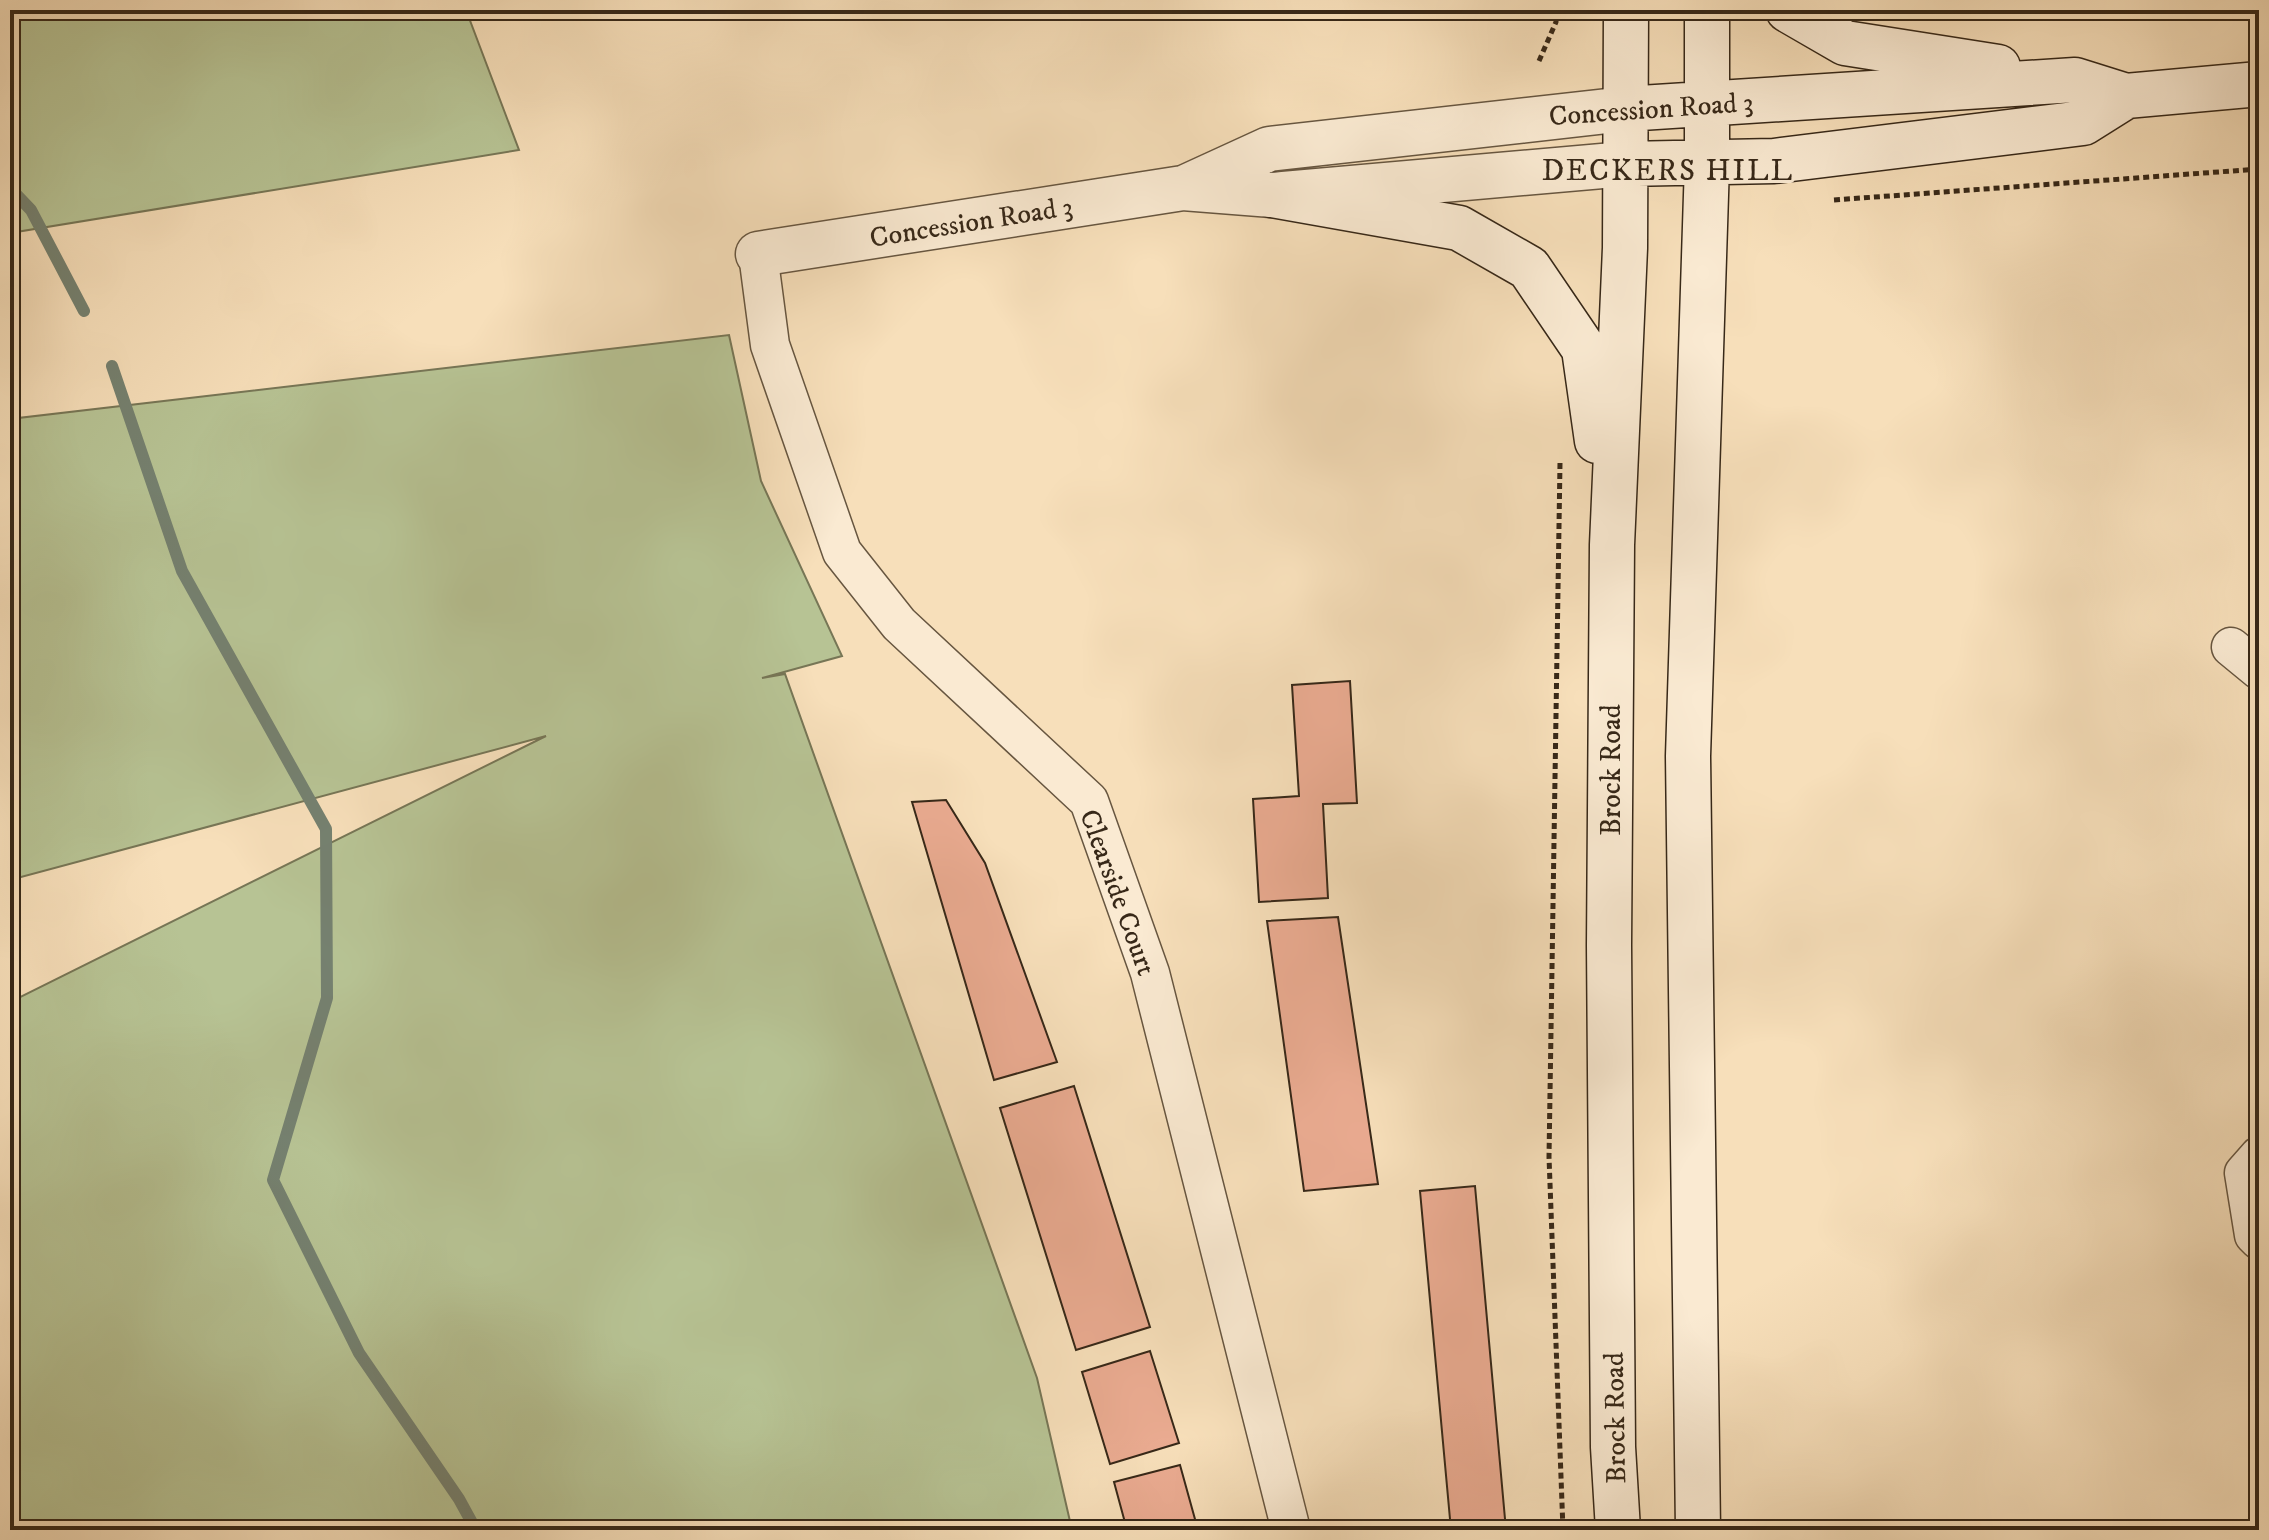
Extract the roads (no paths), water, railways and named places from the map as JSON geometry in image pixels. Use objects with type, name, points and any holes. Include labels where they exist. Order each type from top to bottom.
[{"type":"main road","name":"Brock Road","points":[[1618,1530],[1613,1447],[1609,945],[1612,545],[1625,164],[1626,10]]},
{"type":"main road","points":[[1698,1530],[1688,756],[1707,164],[1707,10]]},
{"type":"main road","points":[[1788,10],[1845,43],[2075,80]]},
{"type":"main road","name":"Concession Road 3","points":[[1183,188],[1269,149],[1625,109],[2075,80],[2126,96],[2259,84]]},
{"type":"main road","name":"Concession Road 3","points":[[758,254],[1183,188],[1272,195],[1625,164],[1774,161],[2083,123],[2126,96]]},
{"type":"main road","points":[[1272,195],[1459,228],[1529,268],[1584,349],[1612,545]]},
{"type":"street","name":"Clearside Court","points":[[758,254],[770,345],[842,552],[899,624],[1089,801],[1150,973],[1291,1530]]},
{"type":"street","points":[[2259,1156],[2244,1173],[2254,1235],[2259,1240]]},
{"type":"waterway","points":[[10,188],[31,210],[84,311]]},
{"type":"waterway","points":[[112,366],[182,571],[326,829],[327,998],[273,1180],[359,1353],[459,1499],[476,1530]]},
{"type":"district","name":"DECKERS HILL","points":[[1668,170]]}]
